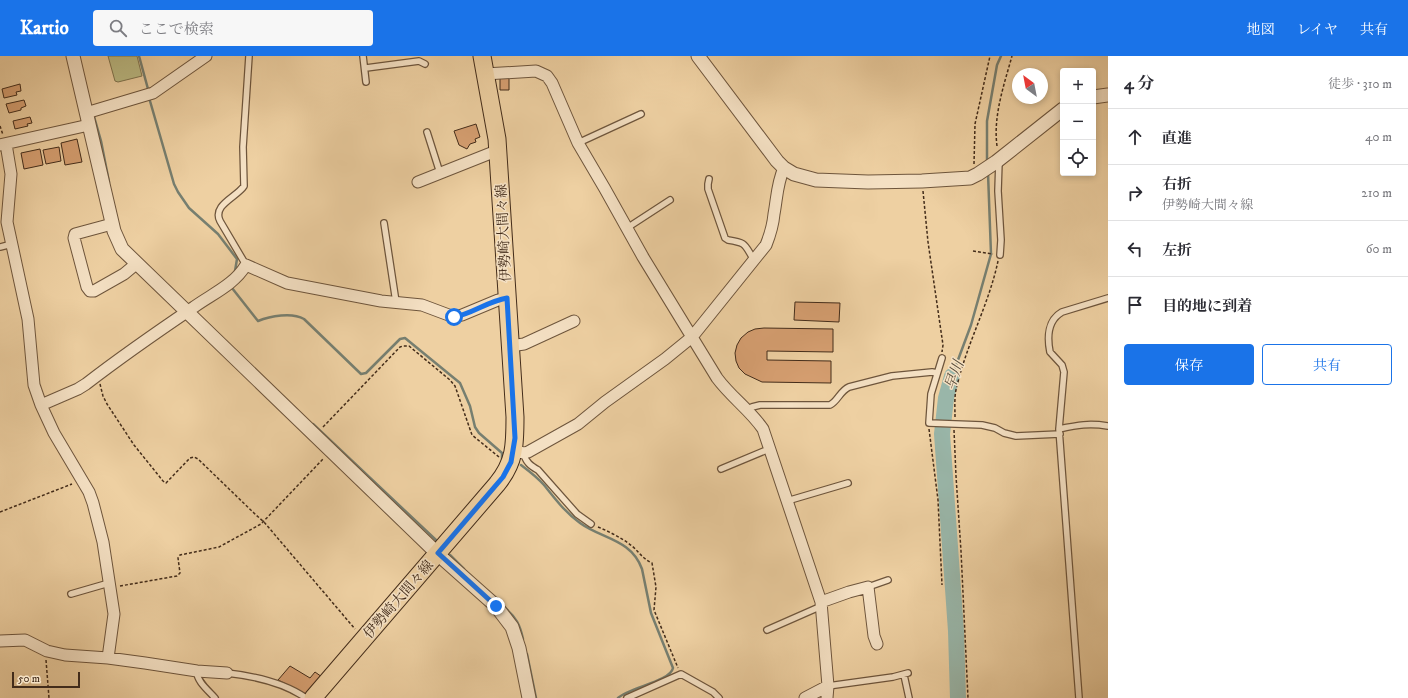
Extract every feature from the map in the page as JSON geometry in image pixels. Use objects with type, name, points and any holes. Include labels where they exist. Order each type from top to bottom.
[{"type":"main road","name":"伊勢崎大間々線","points":[[313,698],[497,484],[516,457],[498,153],[496,131],[482,56]]},
{"type":"street","points":[[73,56],[112,224],[116,238],[122,249],[438,553],[496,606],[508,620],[518,642],[529,698]]},
{"type":"street","points":[[108,658],[114,614],[103,542],[89,492],[54,433],[41,405],[34,385],[28,319],[7,217],[11,174],[3,145],[88,119],[153,93],[206,56]]},
{"type":"street","points":[[698,56],[769,152],[784,168],[794,174],[816,180],[868,182],[922,181],[977,175],[998,161],[1060,111]]},
{"type":"street","points":[[486,74],[536,71],[547,76],[552,83],[578,144],[643,257],[725,388],[763,429],[822,605],[828,686],[827,698]]},
{"type":"street","points":[[1096,97],[1108,95]]},
{"type":"street","points":[[418,182],[491,153],[498,153]]},
{"type":"street","points":[[516,457],[543,445],[578,424],[605,402],[665,359],[692,336],[766,245],[771,232],[778,185],[784,168]]},
{"type":"street","points":[[112,224],[75,234],[74,238],[87,287],[90,291],[94,291],[124,274],[136,264]]},
{"type":"street","points":[[41,405],[78,389],[186,312],[228,285],[239,275],[246,265],[287,284],[381,301],[422,305],[454,317],[507,298]]},
{"type":"street","points":[[510,346],[524,344],[574,321]]},
{"type":"street","points":[[822,605],[854,590],[868,587],[874,636],[877,644]]},
{"type":"street","points":[[0,641],[25,640],[47,651],[65,656],[108,658],[197,671],[227,673]]},
{"type":"street","points":[[805,698],[828,686]]},
{"type":"lane","points":[[246,265],[220,221],[218,211],[244,186],[243,147],[249,56]]},
{"type":"lane","points":[[363,56],[366,68],[366,82]]},
{"type":"lane","points":[[366,68],[419,61],[425,64]]},
{"type":"lane","points":[[578,144],[641,114]]},
{"type":"lane","points":[[427,132],[440,173]]},
{"type":"lane","points":[[998,161],[1001,240],[998,255]]},
{"type":"lane","points":[[709,179],[708,189],[726,238],[728,240],[741,242],[744,244],[754,260]]},
{"type":"lane","points":[[627,228],[670,200]]},
{"type":"lane","points":[[384,223],[396,302]]},
{"type":"lane","points":[[0,247],[12,244]]},
{"type":"lane","points":[[1079,698],[1060,431],[1064,372],[1062,365],[1050,352],[1049,331],[1051,323],[1056,316],[1062,312],[1108,298]]},
{"type":"lane","points":[[942,358],[931,394],[932,424],[982,425],[1016,436],[1060,431],[1080,424],[1108,426]]},
{"type":"lane","points":[[746,410],[752,406],[760,405],[830,405],[834,403],[843,390],[849,387],[892,376],[932,372],[937,373]]},
{"type":"lane","points":[[721,469],[769,449]]},
{"type":"lane","points":[[516,457],[526,460],[530,465],[538,470],[578,514],[591,524]]},
{"type":"lane","points":[[787,501],[848,483]]},
{"type":"lane","points":[[868,587],[888,580]]},
{"type":"lane","points":[[71,594],[109,586]]},
{"type":"lane","points":[[767,630],[822,605]]},
{"type":"lane","points":[[197,671],[196,675],[198,680],[215,698]]},
{"type":"lane","points":[[227,673],[252,676],[270,681],[306,698]]},
{"type":"lane","points":[[627,698],[681,674],[713,692],[719,698]]},
{"type":"lane","points":[[828,686],[906,674],[909,698]]},
{"type":"path","points":[[977,175],[974,160],[975,124],[989,56]]},
{"type":"path","points":[[998,161],[996,138],[999,107],[1012,56]]},
{"type":"path","points":[[922,181],[928,242],[943,345],[942,358]]},
{"type":"path","points":[[968,698],[953,424],[956,387],[970,343],[990,293],[998,255],[972,251]]},
{"type":"path","points":[[316,435],[400,347],[406,345],[455,386],[472,435],[516,457]]},
{"type":"path","points":[[97,375],[107,404],[134,444],[163,481],[166,483],[190,458],[194,457],[264,522],[364,638]]},
{"type":"path","points":[[932,424],[938,500],[942,584]]},
{"type":"path","points":[[109,586],[177,576],[180,573],[178,558],[180,554],[218,547],[264,522],[331,450]]},
{"type":"path","points":[[0,512],[82,481]]},
{"type":"path","points":[[591,524],[610,532],[623,540],[632,546],[644,559],[652,563],[656,587],[654,610],[681,674]]},
{"type":"path","points":[[47,651],[46,656],[49,698]]},
{"type":"shaded area","points":[[108,56],[137,56],[142,76],[118,82],[115,81]]},
{"type":"building","points":[[500,78],[509,78],[509,90],[500,90]]},
{"type":"building","points":[[20,84],[21,91],[16,92],[17,95],[4,98],[2,89]]},
{"type":"building","points":[[24,100],[26,106],[21,108],[21,110],[9,113],[6,104]]},
{"type":"building","points":[[30,117],[32,123],[27,124],[28,126],[15,129],[13,121]]},
{"type":"building","points":[[476,124],[480,137],[475,139],[476,142],[470,144],[467,149],[459,145],[454,131]]},
{"type":"building","points":[[77,139],[82,162],[65,165],[61,143]]},
{"type":"building","points":[[59,147],[61,161],[46,164],[43,150]]},
{"type":"building","points":[[40,149],[43,165],[24,169],[21,153]]},
{"type":"building","points":[[795,302],[840,303],[839,322],[794,320]]},
{"type":"building","points":[[755,329],[833,329],[833,352],[767,351],[767,360],[831,361],[831,383],[762,382],[745,374],[739,368],[736,361],[735,353],[737,345],[741,338],[748,332]]},
{"type":"building","points":[[290,666],[310,678],[315,672],[322,677],[306,694],[278,680]]},
{"type":"waterway","points":[[139,56],[148,89]]},
{"type":"waterway","name":"早川","points":[[987,162],[987,121],[997,65],[1001,56]]},
{"type":"waterway","points":[[150,101],[174,184],[189,208],[218,234],[237,259],[235,271]]},
{"type":"waterway","points":[[93,113],[101,141],[109,182]]},
{"type":"waterway","name":"早川","points":[[952,376],[971,325],[991,254],[988,173]]},
{"type":"waterway","points":[[232,288],[258,321],[287,315],[304,319],[361,374],[366,373],[400,339],[405,338],[460,383],[470,406],[475,427],[479,433],[502,453],[502,460]]},
{"type":"waterway","name":"早川","points":[[952,376],[946,398],[942,434],[956,631],[958,698]]},
{"type":"waterway","points":[[313,424],[436,540]]},
{"type":"waterway","points":[[521,465],[533,474],[560,505],[580,523],[623,545],[631,551],[642,569],[651,613],[673,668],[665,677],[623,694],[618,698]]},
{"type":"waterway","points":[[450,555],[464,569]]},
{"type":"waterway","points":[[505,608],[517,622],[523,639]]},
{"type":"waterway","points":[[527,654],[536,698]]},
{"type":"route","points":[[454,317],[507,298],[515,438],[513,455],[503,477],[438,553],[496,606]]}]
